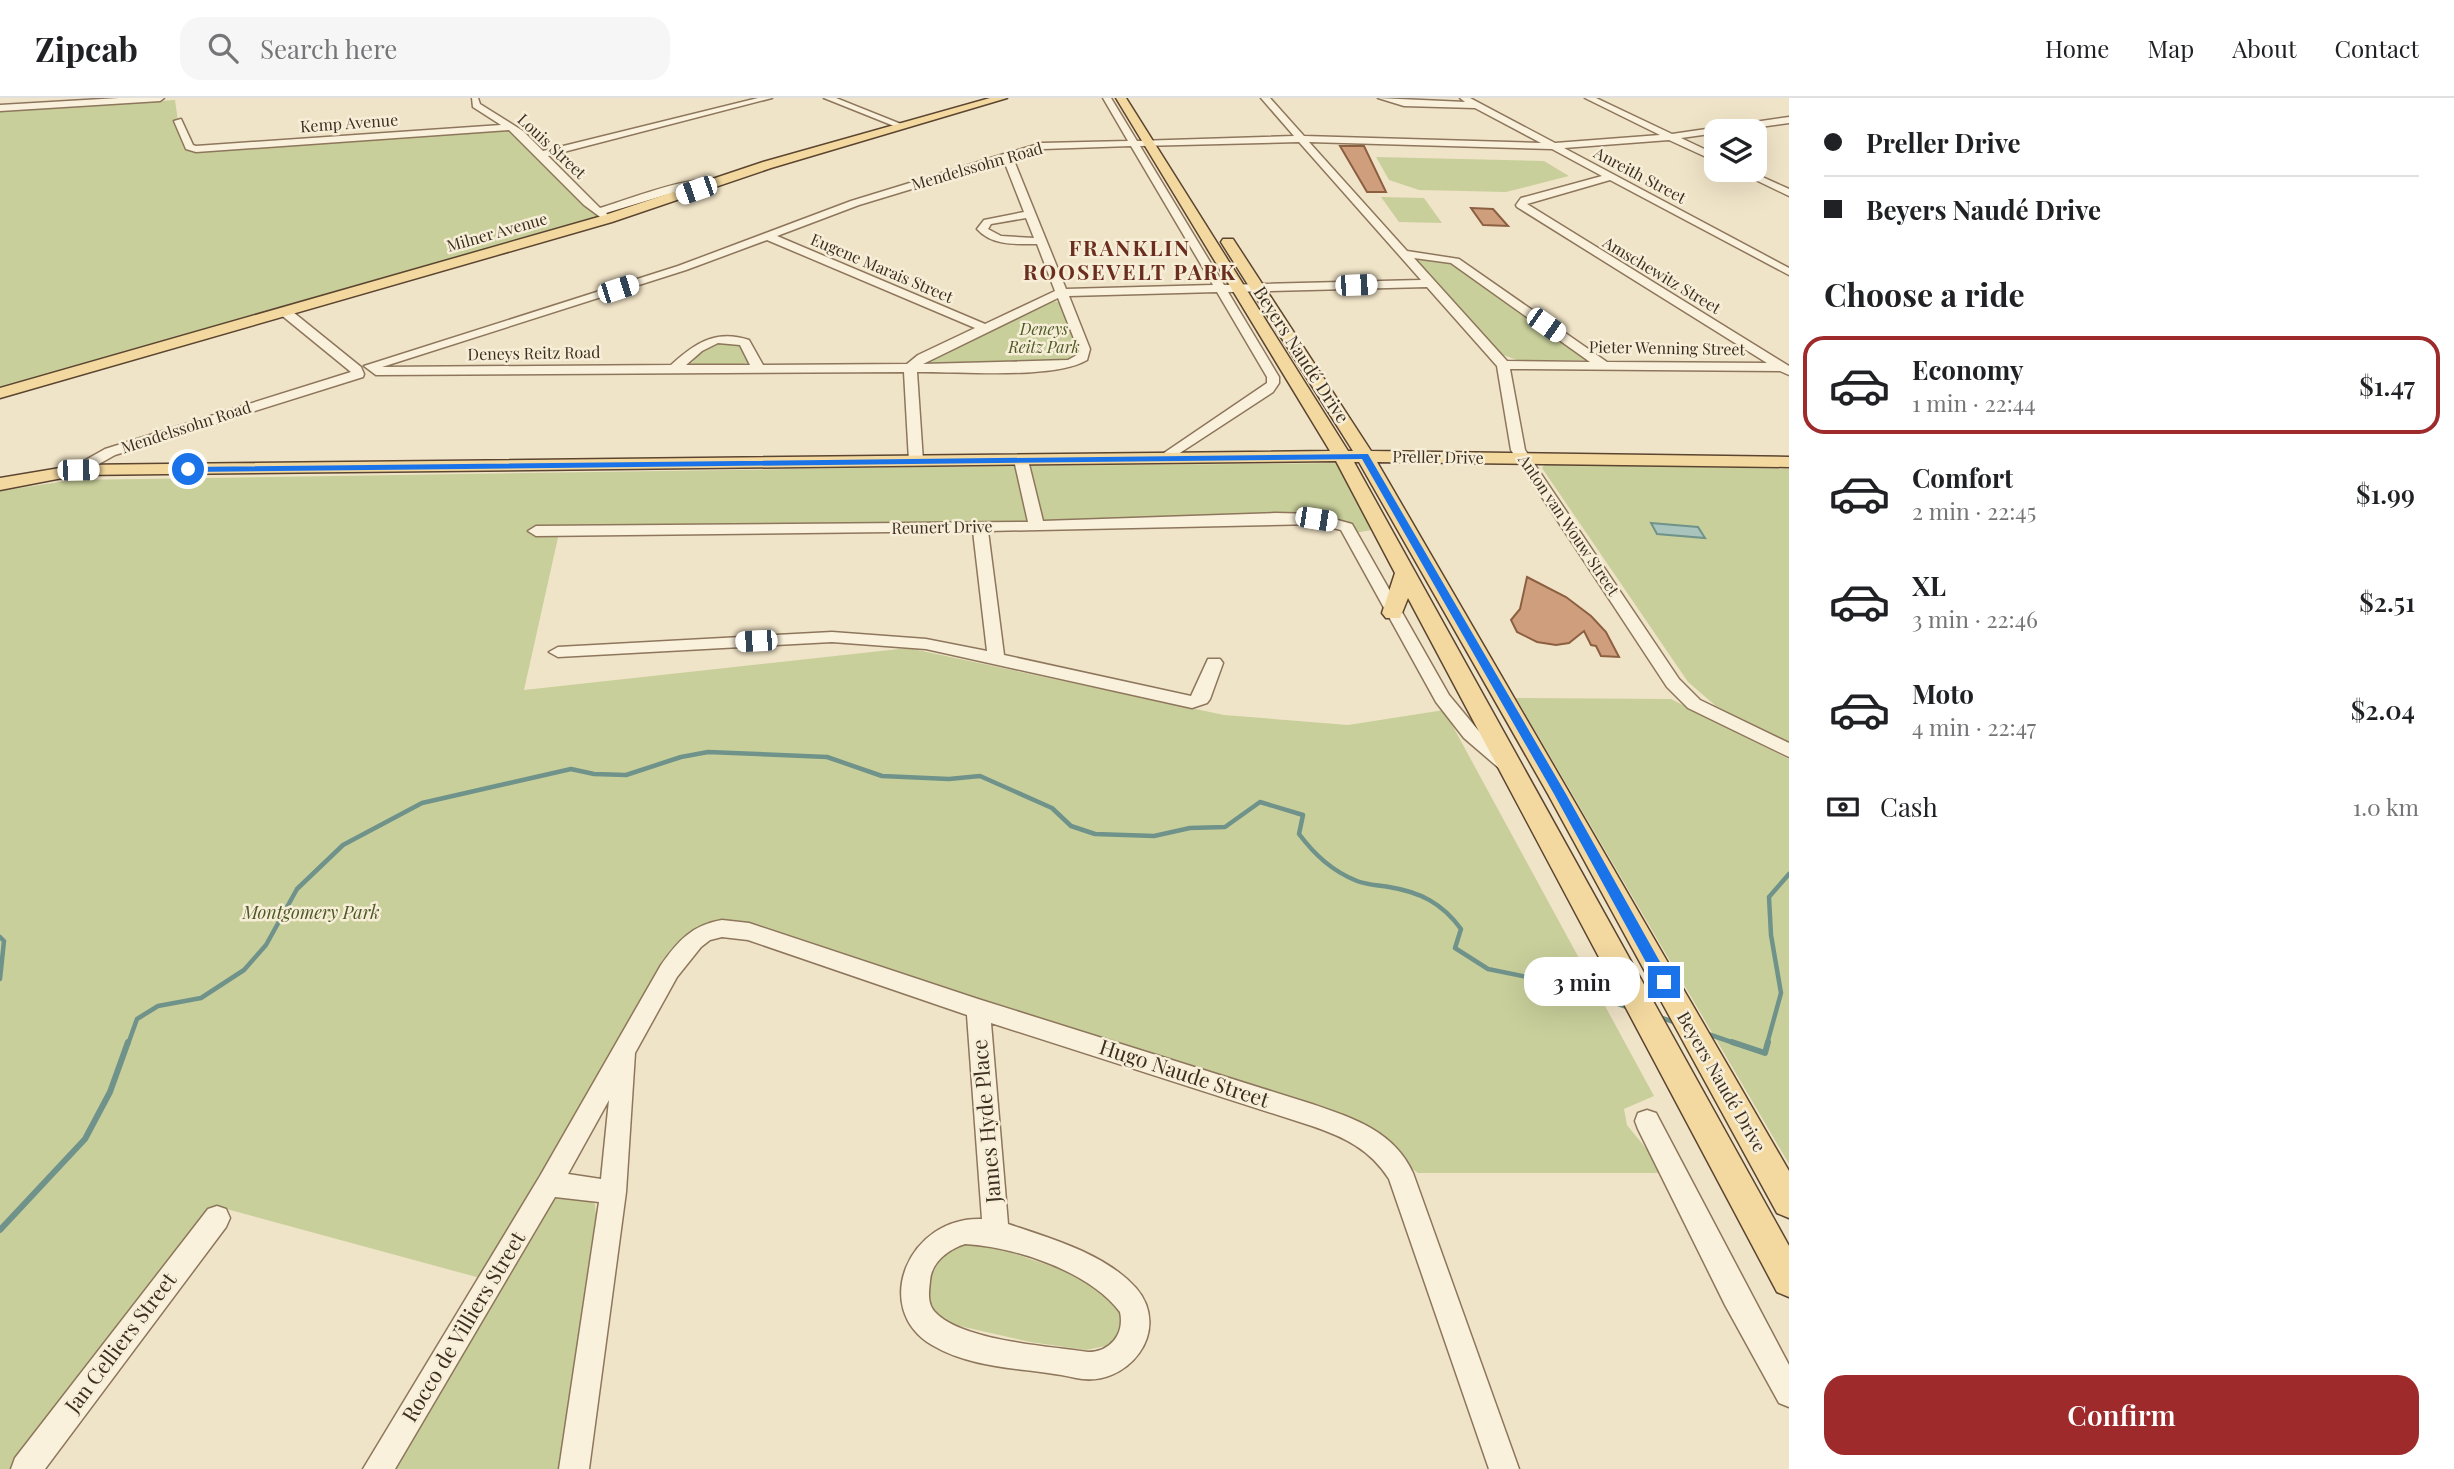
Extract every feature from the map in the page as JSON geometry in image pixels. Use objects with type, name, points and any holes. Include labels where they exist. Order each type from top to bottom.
[{"type":"main road","name":"Milner Avenue","points":[[0,394],[1002,98]]},
{"type":"main road","name":"Beyers Naudé Drive","points":[[1121,98],[1140,142],[1230,289],[1353,456],[1463,625],[1789,1202]]},
{"type":"main road","points":[[1135,98],[1200,200]]},
{"type":"main road","name":"Beyers Naudé Drive","points":[[1223,234],[1259,288],[1353,456],[1405,574],[1789,1280]]},
{"type":"main road","name":"Preller Drive","points":[[78,470],[1353,456],[1789,462]]},
{"type":"main road","name":"Mendelssohn Road","points":[[0,484],[78,470]]},
{"type":"main road","points":[[1393,613],[1405,574]]},
{"type":"main road","points":[[1433,625],[1463,625]]},
{"type":"main road","points":[[1471,695],[1503,695]]},
{"type":"street","points":[[0,108],[160,98]]},
{"type":"street","points":[[540,156],[768,98]]},
{"type":"street","points":[[828,98],[902,126]]},
{"type":"street","name":"Beyers Naudé Drive","points":[[1108,98],[1140,142]]},
{"type":"street","points":[[1265,98],[1503,365]]},
{"type":"street","name":"Anreith Street","points":[[1382,98],[1398,102],[1476,105]]},
{"type":"street","name":"Anreith Street","points":[[1464,98],[1789,272]]},
{"type":"street","points":[[1589,98],[1704,153]]},
{"type":"street","name":"Louis Street","points":[[479,99],[476,105],[512,127],[603,215]]},
{"type":"street","name":"Mendelssohn Road","points":[[395,366],[682,268],[855,203],[1055,144],[1301,139],[1555,146],[1670,136],[1789,120]]},
{"type":"street","name":"Kemp Avenue","points":[[178,121],[189,147],[205,149],[512,127]]},
{"type":"street","name":"Deneys Reitz Road","points":[[362,370],[395,366],[675,369],[1051,367],[1078,362],[1084,355],[1083,349],[1007,156]]},
{"type":"street","name":"Amschewitz Street","points":[[1610,177],[1530,198],[1521,203],[1526,210],[1787,368]]},
{"type":"street","points":[[1766,182],[1789,193]]},
{"type":"street","points":[[1030,214],[988,222],[982,229],[995,237],[1040,241]]},
{"type":"street","name":"Eugene Marais Street","points":[[767,236],[984,328]]},
{"type":"street","points":[[1406,254],[1455,261],[1603,365]]},
{"type":"street","points":[[916,461],[910,368],[922,358],[1060,293],[1430,282]]},
{"type":"street","name":"Beyers Naudé Drive","points":[[1166,458],[1273,383],[1272,371],[1230,289]]},
{"type":"street","points":[[284,312],[362,370]]},
{"type":"street","points":[[675,369],[699,346],[722,338],[745,343],[760,369]]},
{"type":"street","name":"Pieter Wenning Street","points":[[1503,365],[1787,368]]},
{"type":"street","name":"Anton van Wouw Street","points":[[1503,365],[1517,444],[1524,459],[1680,692],[1706,711],[1789,751]]},
{"type":"street","name":"Mendelssohn Road","points":[[78,470],[110,452],[362,370]]},
{"type":"street","points":[[1021,460],[1037,526]]},
{"type":"street","name":"Reunert Drive","points":[[536,531],[1037,526],[1276,518],[1316,519],[1347,527]]},
{"type":"street","points":[[980,526],[996,659]]},
{"type":"street","name":"Beyers Naudé Drive","points":[[1347,527],[1430,677],[1471,734],[1508,764]]},
{"type":"street","points":[[558,652],[832,637],[926,644],[1192,702],[1201,699],[1214,663]]},
{"type":"street","name":"Hugo Naude Street","points":[[669,971],[685,948],[704,932],[713,928],[734,928],[1312,1115],[1363,1134],[1390,1155],[1400,1173],[1504,1469]]},
{"type":"street","name":"Rocco de Villiers Street","points":[[378,1469],[549,1184],[669,971]]},
{"type":"street","name":"James Hyde Place","points":[[978,1009],[996,1234]]},
{"type":"street","name":"Rocco de Villiers Street","points":[[574,1469],[613,1192],[626,1049]]},
{"type":"street","points":[[1647,1121],[1735,1295],[1789,1393]]},
{"type":"street","points":[[549,1184],[613,1192]]},
{"type":"street","name":"Jan Celliers Street","points":[[26,1469],[217,1218]]},
{"type":"street","points":[[965,1231],[996,1234],[1097,1273],[1117,1288],[1133,1308],[1136,1321],[1131,1343],[1119,1359],[1097,1367],[972,1349],[933,1330],[920,1312],[915,1283],[929,1251],[937,1242],[965,1231]]},
{"type":"green space","points":[[175,100],[178,121],[189,147],[512,127],[607,219],[0,394],[0,111]]},
{"type":"green space","points":[[1376,157],[1544,161],[1569,176],[1506,192],[1419,190],[1389,180]]},
{"type":"green space","points":[[1381,197],[1424,198],[1442,223],[1399,222]]},
{"type":"green space","points":[[1415,259],[1450,260],[1586,358],[1585,360],[1517,360],[1503,355]]},
{"type":"green space","name":"Deneys Reitz Park","points":[[1051,301],[1059,302],[1083,349],[1078,362],[933,366],[929,362],[929,359]]},
{"type":"green space","points":[[715,342],[740,342],[750,362],[739,365],[691,364],[706,346]]},
{"type":"green space","name":"Montgomery Park","points":[[1343,463],[1372,530],[1355,533],[1305,522],[559,533],[524,690],[908,648],[1224,715],[1348,725],[1444,710],[1654,1096],[1624,1109],[1627,1125],[1666,1173],[1418,1173],[1350,1124],[747,928],[688,943],[480,1278],[223,1208],[25,1469],[0,1469],[0,491],[72,480]]},
{"type":"green space","points":[[1545,464],[1789,469],[1789,742],[1717,707],[1688,682],[1542,468]]},
{"type":"green space","points":[[1516,698],[1671,699],[1789,759],[1789,1164]]},
{"type":"green space","points":[[565,1194],[578,1195],[595,1204],[596,1215],[558,1469],[395,1469],[551,1199]]},
{"type":"green space","points":[[961,1244],[992,1246],[1080,1276],[1116,1299],[1121,1315],[1120,1333],[1110,1345],[1086,1350],[1030,1342],[942,1322],[929,1301],[926,1277],[928,1269],[936,1259]]},
{"type":"water","points":[[1651,523],[1698,527],[1705,538],[1657,534]]},
{"type":"building","points":[[1340,146],[1364,146],[1386,192],[1367,192]]},
{"type":"building","points":[[1471,208],[1493,209],[1508,226],[1483,225]]},
{"type":"building","points":[[1527,577],[1566,597],[1591,616],[1606,632],[1619,657],[1601,656],[1584,631],[1569,643],[1556,645],[1537,642],[1517,632],[1511,620],[1520,609]]},
{"type":"waterway","points":[[128,1044],[137,1019],[158,1006],[201,998],[244,970],[266,945],[297,889],[343,845],[422,803],[571,769],[594,774],[626,775],[681,757],[708,752],[827,757],[882,776],[949,779],[980,776],[1052,808],[1071,826],[1095,834],[1154,836],[1190,828],[1225,827],[1260,802],[1303,815],[1299,834],[1318,855],[1348,877],[1411,892],[1430,900],[1446,912],[1461,929],[1455,948],[1488,969],[1557,983],[1627,1007]]},
{"type":"waterway","points":[[1767,1044],[1781,993],[1771,935],[1769,897],[1789,874]]},
{"type":"waterway","points":[[0,937],[4,941],[0,979]]},
{"type":"waterway","points":[[1659,1017],[1677,1023]]},
{"type":"waterway","points":[[1705,1033],[1737,1044]]},
{"type":"waterway","points":[[0,1230],[85,1139],[110,1092],[128,1042]]},
{"type":"waterway","points":[[1732,1042],[1765,1053],[1768,1042]]},
{"type":"district","name":"FRANKLIN ROOSEVELT PARK","points":[[1130,261]]},
{"type":"route","points":[[188,469],[1365,456],[1560,794],[1664,982]]}]
